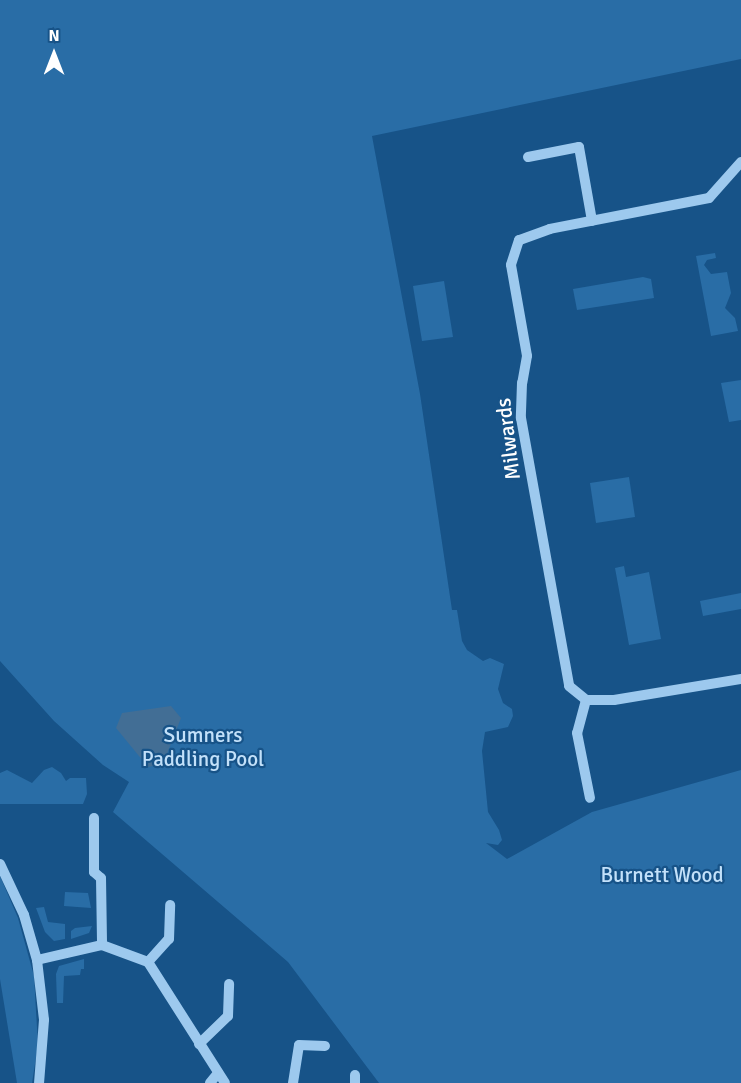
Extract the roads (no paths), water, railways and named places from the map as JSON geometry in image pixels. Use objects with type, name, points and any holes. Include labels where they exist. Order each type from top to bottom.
[{"type":"street","points":[[528,157],[579,147],[592,221]]},
{"type":"street","name":"Milwards","points":[[586,700],[569,686],[521,417],[522,383],[527,356],[511,265],[519,240],[550,229],[709,198],[741,162]]},
{"type":"street","points":[[590,798],[576,733],[586,700],[614,700],[741,679]]},
{"type":"street","points":[[94,818],[94,872],[101,878],[102,945]]},
{"type":"street","points":[[0,864],[24,915],[37,960],[44,1020],[39,1083]]},
{"type":"street","points":[[148,962],[169,939],[170,905]]},
{"type":"street","points":[[37,960],[102,945],[148,962],[225,1083]]},
{"type":"street","points":[[200,1044],[228,1016],[229,984]]},
{"type":"street","points":[[293,1083],[299,1045],[325,1046]]},
{"type":"street","points":[[210,1083],[218,1073]]},
{"type":"park label","name":"Sumners Paddling Pool","points":[[203,747]]},
{"type":"park label","name":"Burnett Wood","points":[[662,875]]}]
